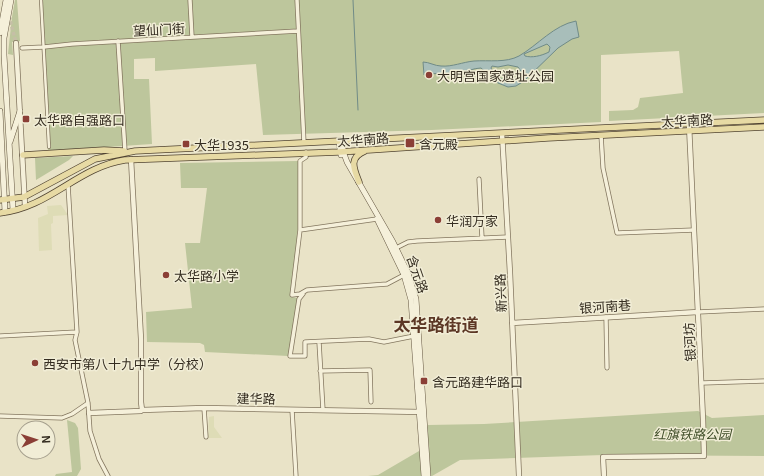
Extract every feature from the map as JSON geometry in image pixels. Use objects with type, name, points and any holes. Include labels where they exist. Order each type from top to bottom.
[{"type":"main road","points":[[0,33],[6,0]]},
{"type":"main road","points":[[11,0],[4,38],[4,49],[14,210]]},
{"type":"main road","points":[[10,145],[20,110]]},
{"type":"main road","points":[[0,111],[3,212]]},
{"type":"main road","name":"太华南路","points":[[3,212],[14,210],[48,197],[92,169],[101,165],[131,159],[341,151],[601,135],[764,120]]},
{"type":"main road","name":"太华南路","points":[[2,200],[24,197],[38,191],[95,159],[135,151],[502,133],[764,127]]},
{"type":"main road","name":"含元路","points":[[341,142],[341,151],[344,164],[378,219],[404,275],[411,300],[428,476]]},
{"type":"main road","points":[[359,182],[354,169],[354,161],[358,154],[369,149]]},
{"type":"main road","points":[[23,155],[104,150],[135,151]]},
{"type":"main road","name":"含元路","points":[[341,151],[381,218],[408,273],[416,298],[424,476]]},
{"type":"street","points":[[41,0],[49,147]]},
{"type":"street","points":[[190,0],[192,37]]},
{"type":"street","points":[[297,0],[304,143]]},
{"type":"street","name":"望仙门街","points":[[22,48],[298,31]]},
{"type":"street","points":[[118,41],[118,61],[125,151]]},
{"type":"street","points":[[16,44],[25,206]]},
{"type":"street","name":"银河坊","points":[[604,476],[603,457],[704,456],[702,384],[689,128]]},
{"type":"street","name":"新兴路","points":[[502,133],[519,476]]},
{"type":"street","points":[[601,135],[603,168],[617,233],[694,230]]},
{"type":"street","points":[[306,152],[306,157],[300,161],[300,230],[292,294],[300,294],[306,290],[386,284],[404,275]]},
{"type":"street","points":[[131,159],[141,339],[142,410]]},
{"type":"street","points":[[479,179],[482,238]]},
{"type":"street","points":[[68,185],[77,332],[75,340],[90,413],[90,431],[99,458],[108,476]]},
{"type":"street","points":[[300,230],[378,219]]},
{"type":"street","points":[[396,248],[408,242],[508,237]]},
{"type":"street","points":[[306,290],[299,299],[290,356],[304,356],[305,342],[369,339],[384,342],[414,336]]},
{"type":"street","points":[[698,312],[764,309]]},
{"type":"street","name":"银河南巷","points":[[512,323],[698,312]]},
{"type":"street","points":[[606,317],[607,368]]},
{"type":"street","points":[[0,336],[77,332]]},
{"type":"street","points":[[318,342],[323,410]]},
{"type":"street","points":[[320,371],[370,370],[371,402]]},
{"type":"street","points":[[702,384],[764,381]]},
{"type":"street","points":[[0,416],[62,418],[72,414],[88,403]]},
{"type":"street","points":[[204,408],[206,437]]},
{"type":"street","name":"建华路","points":[[90,413],[204,408],[421,412]]},
{"type":"street","points":[[292,410],[296,476]]},
{"type":"shaded area","points":[[61,205],[68,215],[53,216],[53,223],[51,224],[52,250],[39,251],[38,218],[48,214],[47,206]]},
{"type":"shaded area","points":[[214,416],[214,427],[222,438],[208,438],[209,417]]},
{"type":"green space","points":[[15,0],[17,0],[20,41],[12,42],[13,55],[8,54]]},
{"type":"green space","name":"大明宫国家遗址公园","points":[[40,0],[764,0],[764,113],[609,121],[609,111],[633,110],[638,107],[640,98],[683,93],[679,51],[601,55],[601,122],[432,130],[263,135],[256,64],[155,71],[155,58],[134,59],[134,79],[149,79],[152,144],[48,151]]},
{"type":"green space","points":[[73,156],[69,160],[36,180],[35,158]]},
{"type":"green space","points":[[299,161],[298,229],[291,297],[298,298],[290,352],[288,356],[205,352],[204,345],[200,343],[147,342],[146,312],[192,308],[185,243],[200,243],[207,188],[181,188],[180,163]]},
{"type":"green space","name":"红旗铁路公园","points":[[698,411],[712,418],[764,415],[764,456],[603,455],[460,460],[432,476],[368,476],[378,475],[419,451],[428,425],[484,424]]},
{"type":"green space","points":[[67,420],[75,423],[78,428],[81,469],[77,476],[55,476],[56,474],[72,472]]},
{"type":"water","points":[[576,21],[579,37],[572,39],[558,48],[524,81],[516,86],[508,87],[498,83],[481,68],[459,73],[424,75],[423,62],[445,66],[474,61],[509,60],[526,52],[553,31],[568,23]],"holes":[[[547,44],[550,47],[549,52],[531,57],[525,56],[524,54]],[[508,65],[518,67],[522,73],[520,78],[511,80],[501,79],[495,75],[491,68],[492,66],[498,67]]]},
{"type":"waterway","points":[[353,0],[358,110]]},
{"type":"tunnel","points":[[9,16],[16,43]]},
{"type":"place","name":"大明宫国家遗址公园","points":[[429,75]]},
{"type":"place","name":"太华路自强路口","points":[[26,119]]},
{"type":"place","name":"含元殿","points":[[410,143]]},
{"type":"place","name":"大华1935","points":[[186,144]]},
{"type":"place","name":"华润万家","points":[[438,220]]},
{"type":"place","name":"太华路小学","points":[[166,275]]},
{"type":"place","name":"西安市第八十九中学（分校）","points":[[35,363]]},
{"type":"place","name":"含元路建华路口","points":[[424,381]]},
{"type":"district","name":"太华路街道","points":[[436,323]]}]
